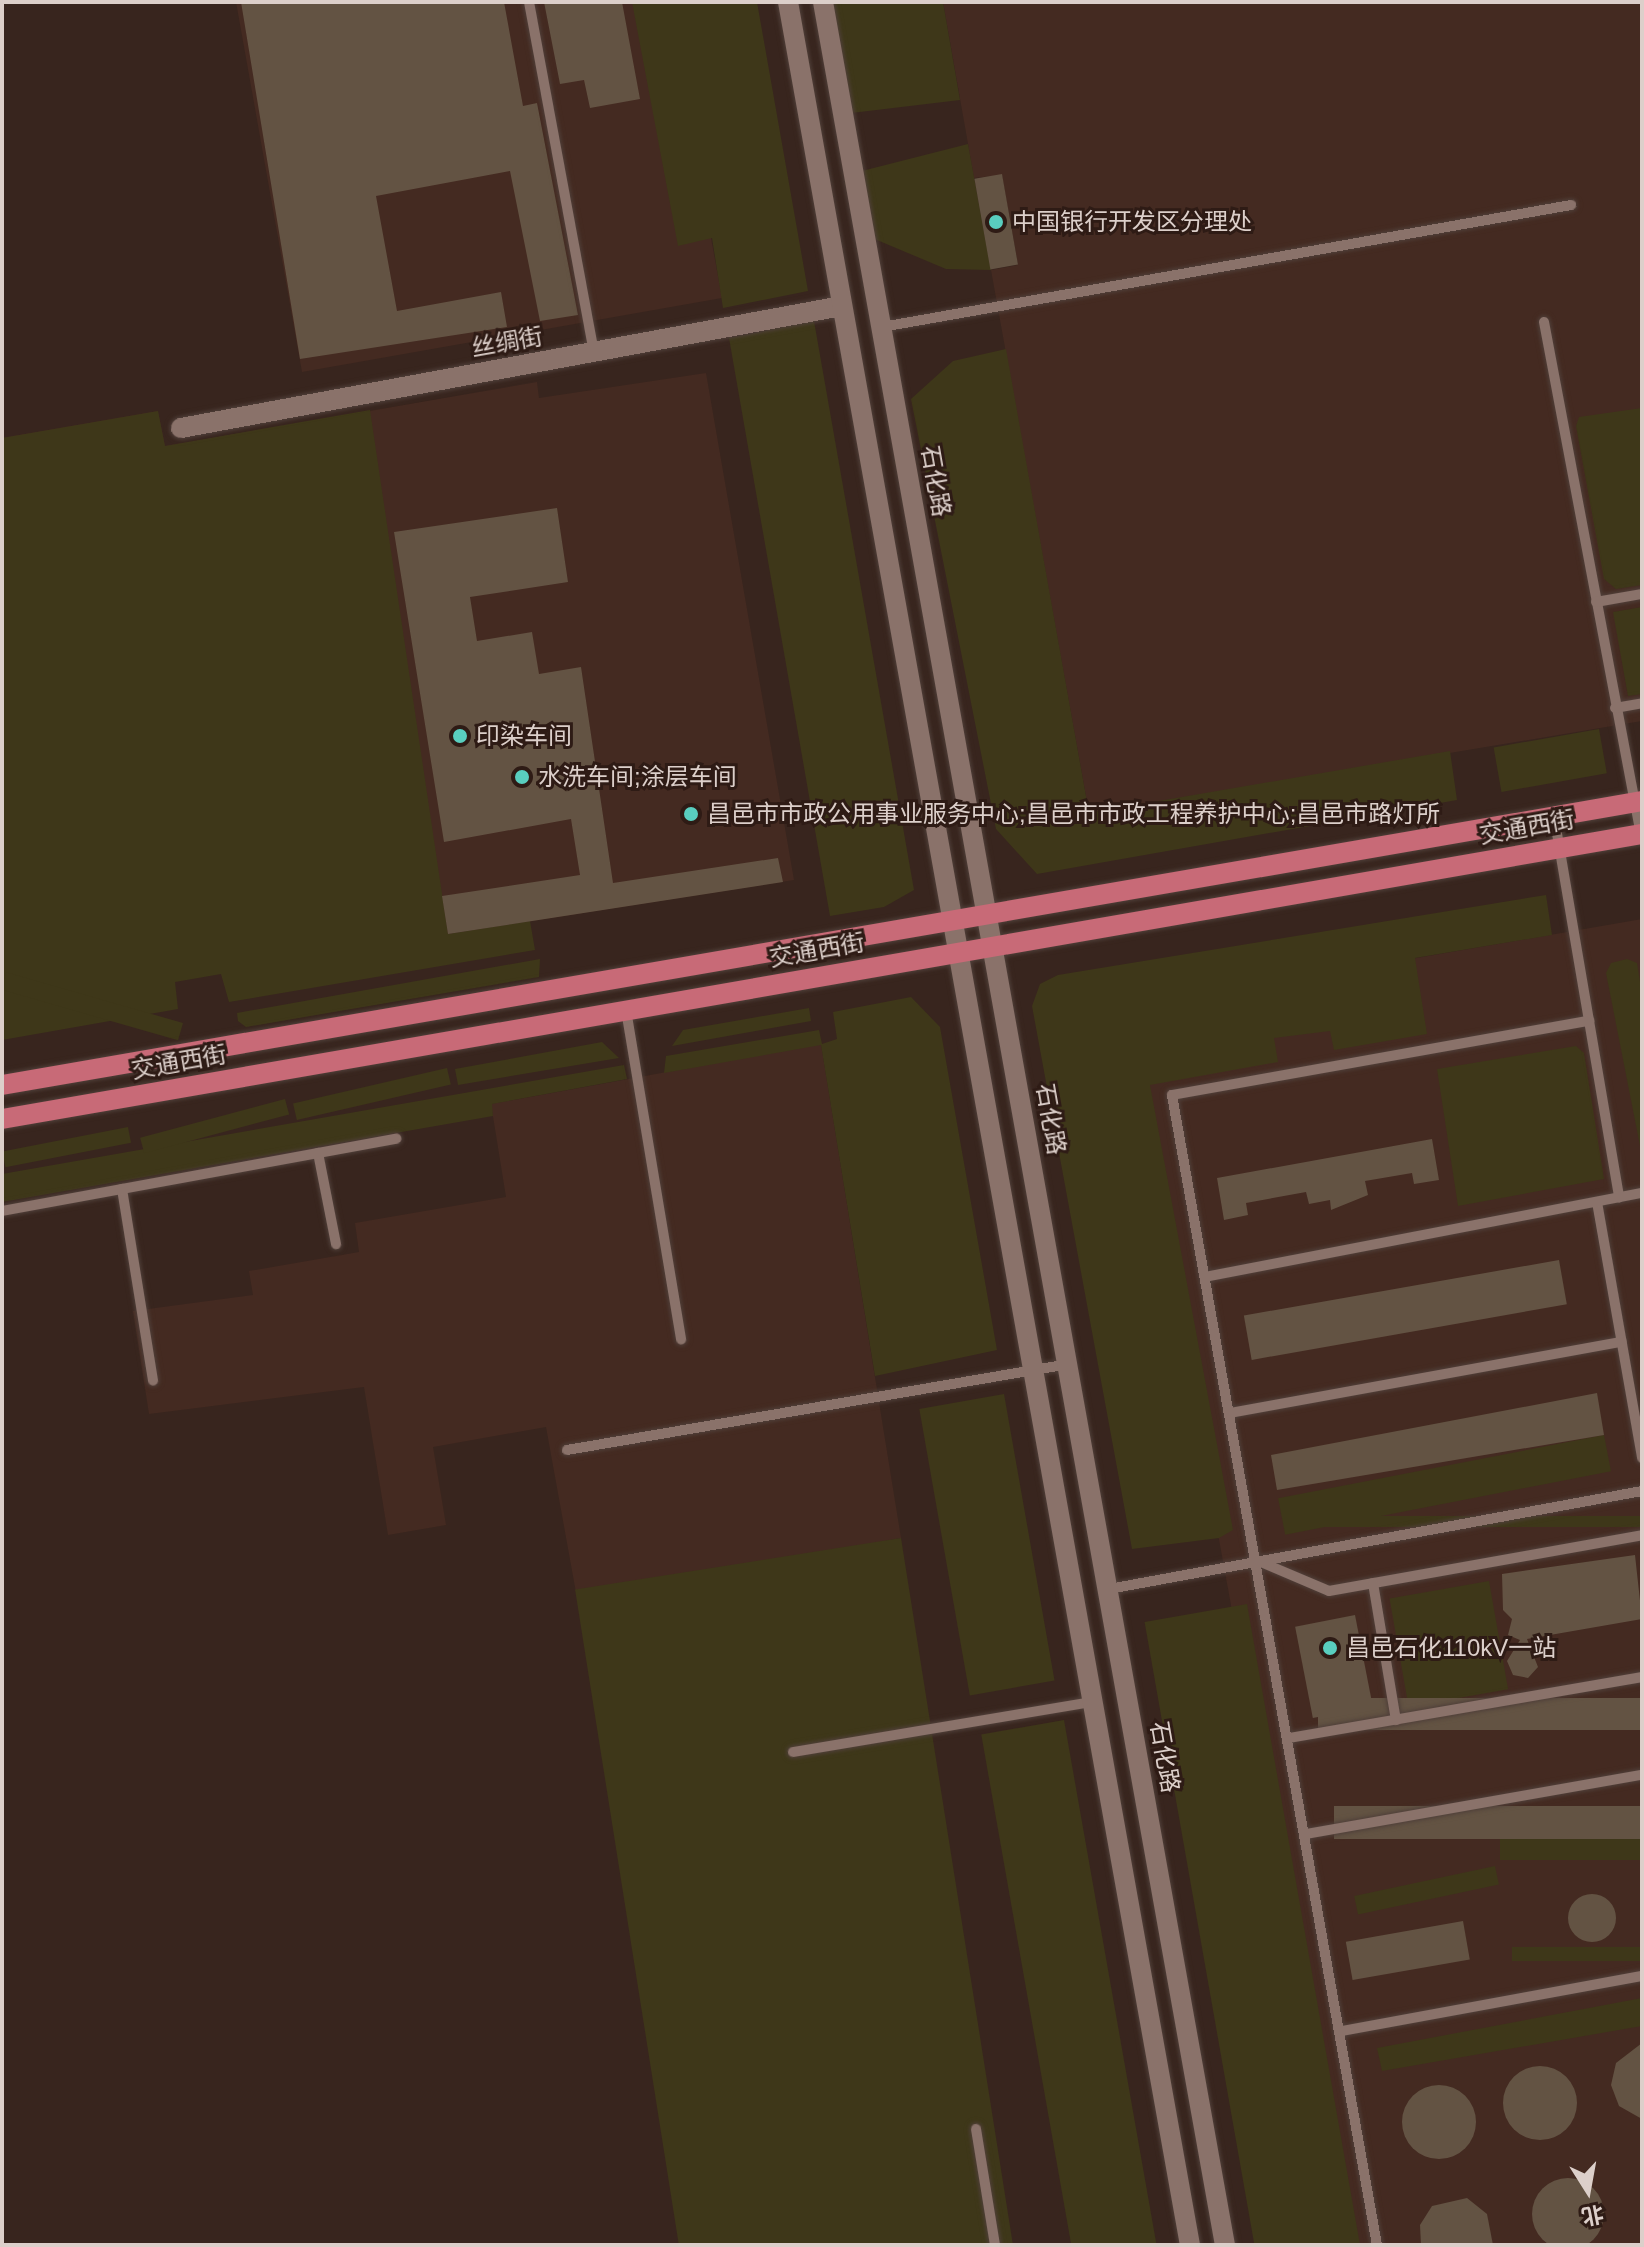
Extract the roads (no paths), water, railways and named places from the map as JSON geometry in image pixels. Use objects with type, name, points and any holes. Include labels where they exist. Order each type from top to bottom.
[{"type":"main road","points":[[788,2],[1190,2245]]},
{"type":"main road","name":"石化路","points":[[823,2],[1225,2245]]},
{"type":"main road","name":"丝绸街","points":[[181,428],[842,306]]},
{"type":"main road","name":"交通西街","points":[[2,1085],[1637,801]]},
{"type":"main road","name":"交通西街","points":[[2,1119],[1642,835]]},
{"type":"lane","points":[[529,2],[594,352]]},
{"type":"lane","points":[[882,327],[1571,205]]},
{"type":"lane","points":[[1544,322],[1615,708],[1642,835]]},
{"type":"lane","points":[[1596,602],[1642,594]]},
{"type":"lane","points":[[1615,708],[1642,703]]},
{"type":"lane","points":[[1554,816],[1619,1197]]},
{"type":"lane","points":[[626,1010],[681,1339]]},
{"type":"lane","points":[[1377,2245],[1342,2031],[1172,1095],[1589,1021]]},
{"type":"lane","points":[[2,1211],[396,1139]]},
{"type":"lane","points":[[318,1153],[336,1244]]},
{"type":"lane","points":[[122,1189],[153,1381]]},
{"type":"lane","points":[[1205,1277],[1642,1193]]},
{"type":"lane","points":[[1597,1202],[1642,1458]]},
{"type":"lane","points":[[1230,1413],[1622,1342]]},
{"type":"lane","points":[[567,1450],[1069,1364]]},
{"type":"lane","points":[[1109,1589],[1642,1491]]},
{"type":"lane","points":[[1256,1560],[1329,1591],[1642,1535]]},
{"type":"lane","points":[[1373,1583],[1396,1720]]},
{"type":"lane","points":[[1289,1738],[1642,1677]]},
{"type":"lane","points":[[793,1752],[1092,1702]]},
{"type":"lane","points":[[1306,1834],[1642,1775]]},
{"type":"lane","points":[[1342,2031],[1642,1976]]},
{"type":"lane","points":[[976,2129],[995,2245]]},
{"type":"place","name":"中国银行开发区分理处","points":[[996,222]]},
{"type":"place","name":"印染车间","points":[[460,736]]},
{"type":"place","name":"水洗车间;涂层车间","points":[[522,777]]},
{"type":"place","name":"昌邑市市政公用事业服务中心;昌邑市市政工程养护中心;昌邑市路灯所","points":[[691,814]]},
{"type":"place","name":"昌邑石化110kV一站","points":[[1330,1648]]}]
